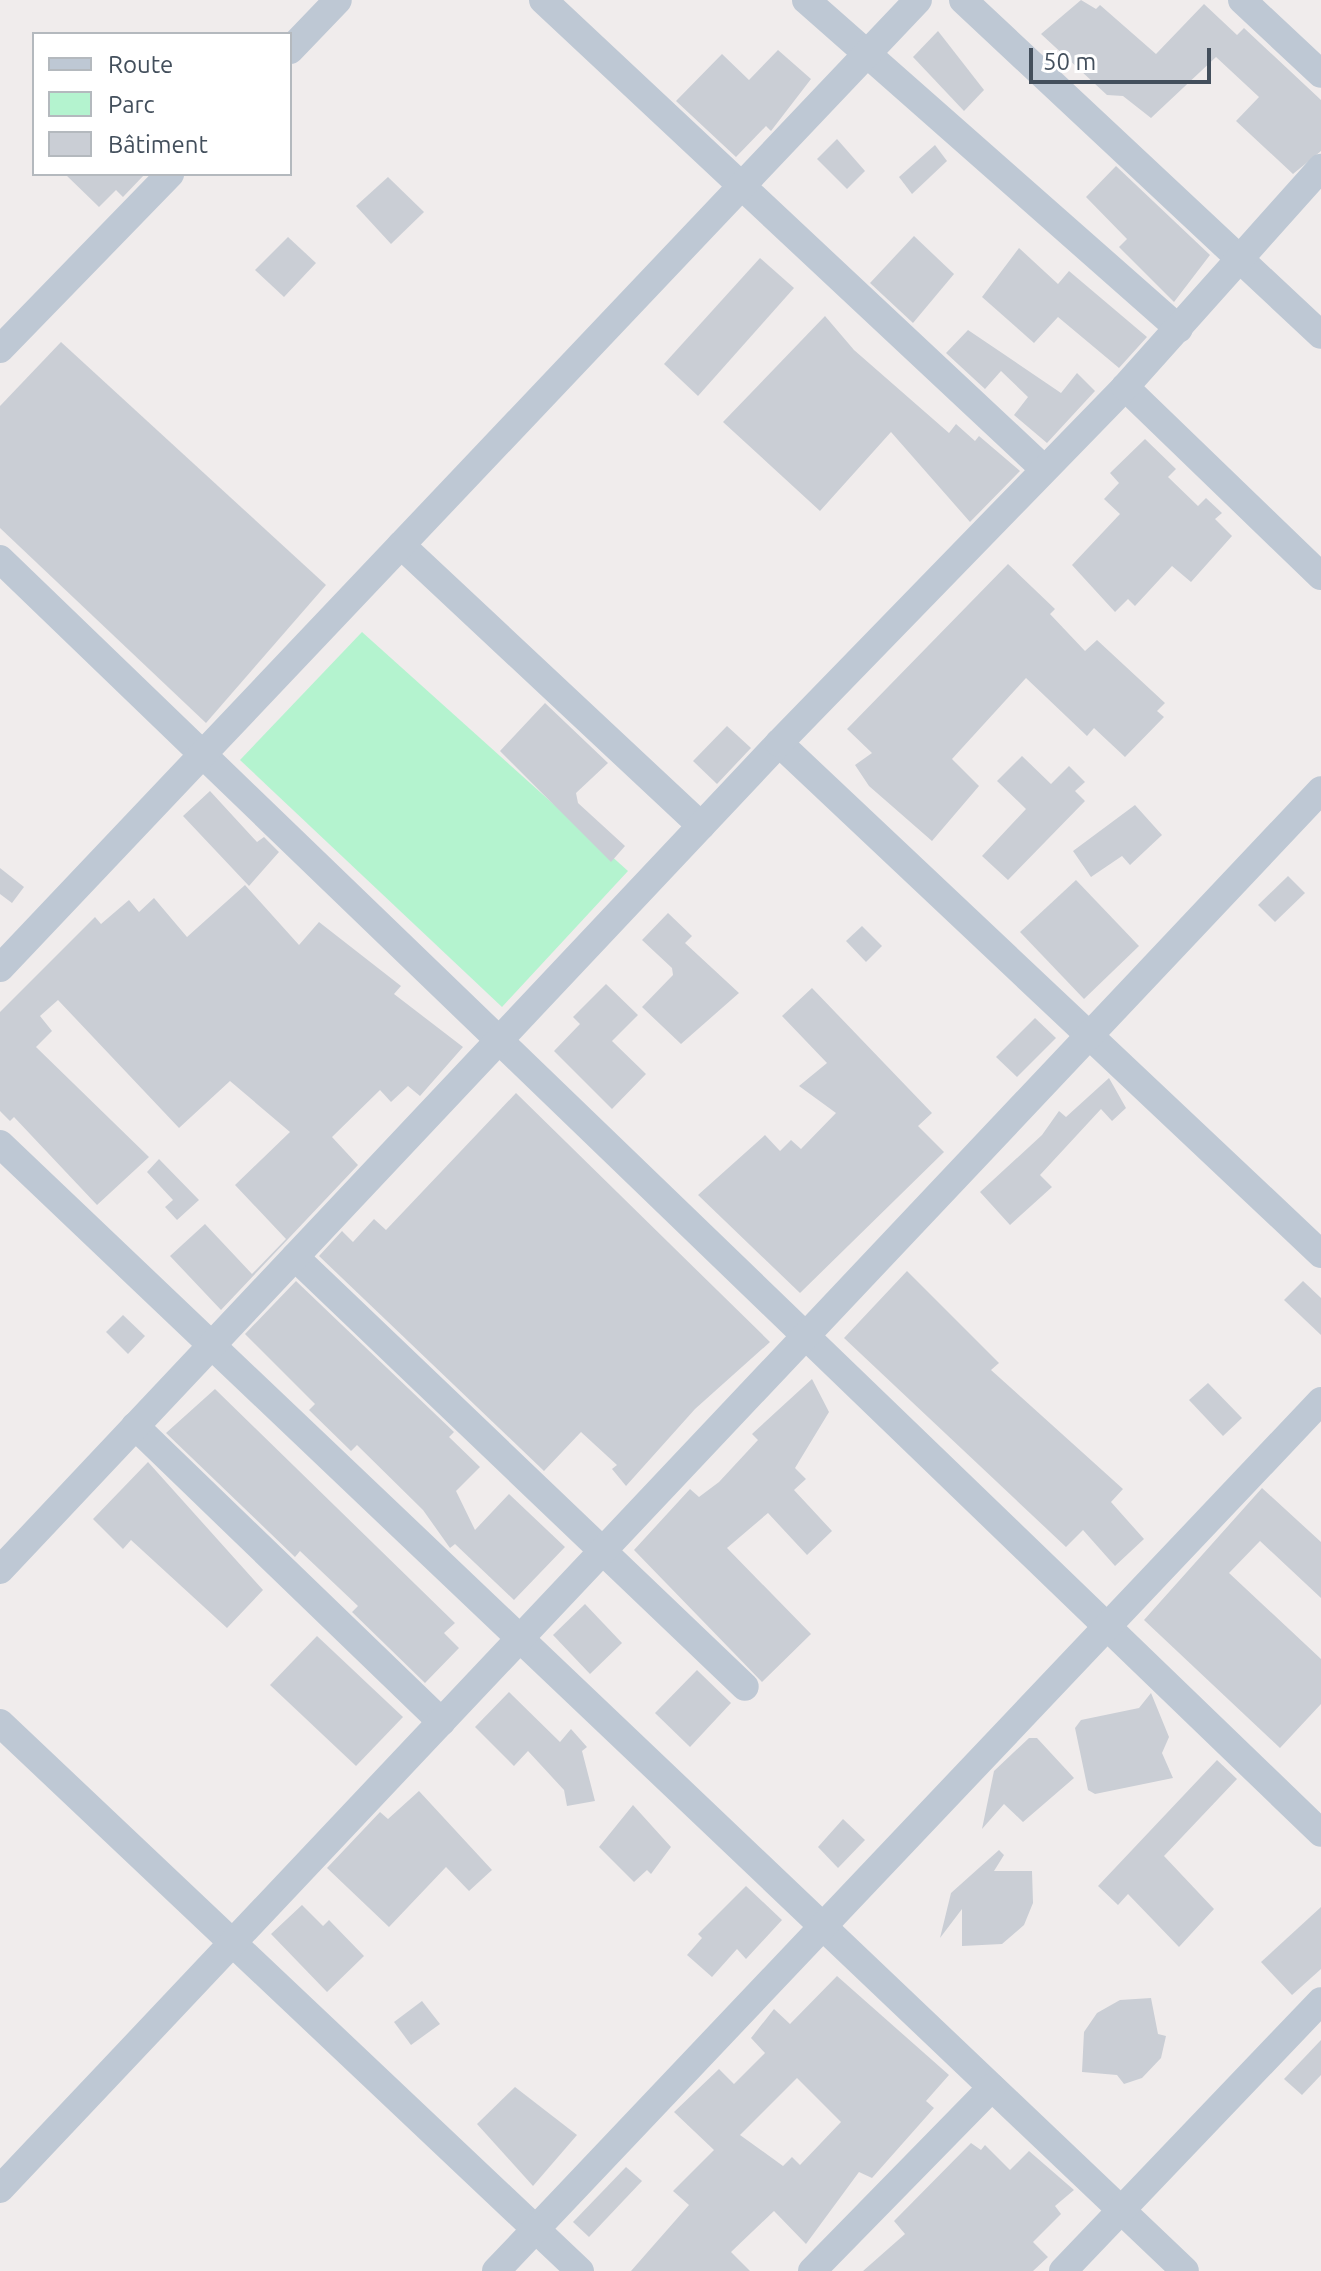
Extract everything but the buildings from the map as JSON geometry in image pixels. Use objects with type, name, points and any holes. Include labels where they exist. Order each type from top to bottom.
[{"type":"street","points":[[292,48],[338,0]]},
{"type":"street","points":[[543,0],[1043,468]]},
{"type":"street","points":[[806,0],[1179,329]]},
{"type":"street","points":[[0,968],[918,0]]},
{"type":"street","points":[[963,0],[1321,335]]},
{"type":"street","points":[[1242,0],[1321,74]]},
{"type":"street","points":[[0,1570],[779,743],[1125,387],[1179,329],[1237,257],[1321,168]]},
{"type":"street","points":[[0,349],[168,176]]},
{"type":"street","points":[[1125,387],[1321,576]]},
{"type":"street","points":[[401,545],[701,826]]},
{"type":"street","points":[[0,559],[205,752],[1321,1833]]},
{"type":"street","points":[[779,743],[1321,1254]]},
{"type":"street","points":[[0,2189],[1321,790]]},
{"type":"street","points":[[0,1144],[1185,2271]]},
{"type":"street","points":[[295,1257],[745,1687]]},
{"type":"street","points":[[496,2271],[1321,1401]]},
{"type":"street","points":[[135,1426],[441,1722]]},
{"type":"street","points":[[0,1723],[580,2271]]},
{"type":"street","points":[[1063,2271],[1321,2001]]},
{"type":"street","points":[[812,2271],[992,2087]]},
{"type":"green space","points":[[362,632],[628,871],[502,1007],[240,760]]}]
